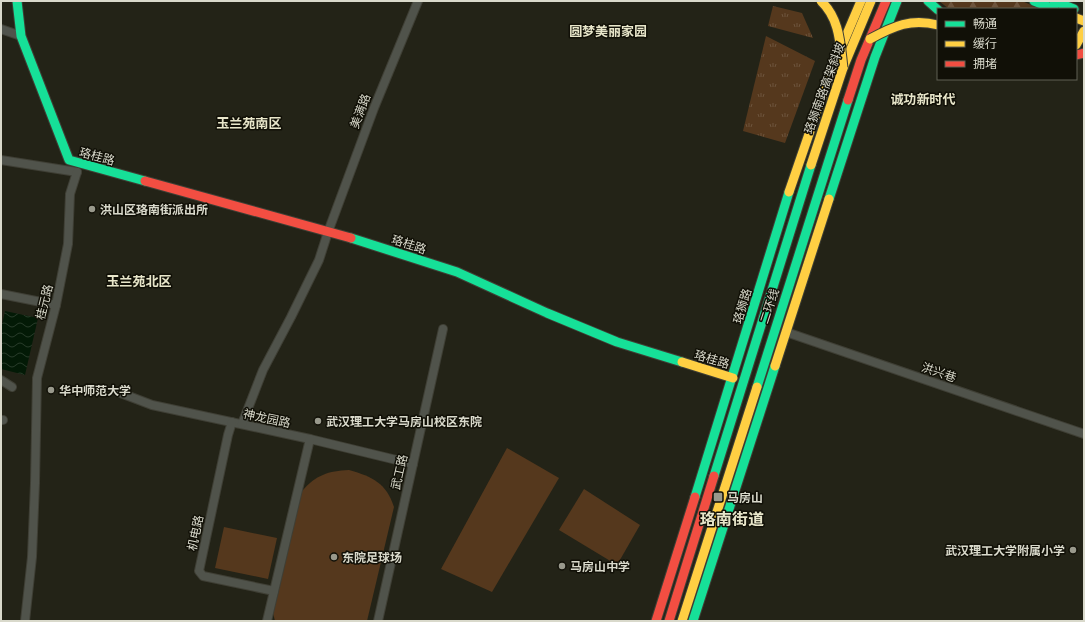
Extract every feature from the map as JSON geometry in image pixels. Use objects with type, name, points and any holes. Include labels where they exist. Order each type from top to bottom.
[{"type":"main road","points":[[17,1],[20,36],[69,160]]},
{"type":"main road","points":[[821,1],[831,12],[835,22],[839,37],[843,68]]},
{"type":"main road","points":[[849,27],[850,10],[853,1]]},
{"type":"main road","name":"珞狮路","points":[[656,621],[733,378],[792,183],[821,97],[861,1]]},
{"type":"main road","name":"珞狮南路高架斜坡","points":[[804,185],[843,68],[871,1]]},
{"type":"main road","name":"二环线","points":[[682,621],[854,80],[886,1]]},
{"type":"main road","points":[[693,621],[875,57],[897,1]]},
{"type":"main road","points":[[928,1],[937,9]]},
{"type":"main road","points":[[1034,1],[1052,8]]},
{"type":"main road","points":[[1054,1],[1070,8]]},
{"type":"main road","points":[[870,38],[893,26],[904,23],[923,21],[937,25]]},
{"type":"main road","points":[[1077,43],[1084,31]]},
{"type":"main road","name":"珞桂路","points":[[69,160],[370,243],[457,272],[547,313],[618,342],[733,378]]},
{"type":"main road","name":"二环线","points":[[669,621],[804,185]]},
{"type":"street","name":"美满路","points":[[328,232],[374,108],[418,1]]},
{"type":"street","points":[[1,29],[20,36]]},
{"type":"street","points":[[1,160],[77,172]]},
{"type":"street","points":[[69,160],[77,172]]},
{"type":"street","name":"桂元路","points":[[26,621],[32,557],[36,483],[37,378],[56,305],[68,244],[70,194],[77,172]]},
{"type":"street","points":[[242,424],[263,370],[319,260],[328,232]]},
{"type":"street","points":[[1,294],[56,305]]},
{"type":"street","name":"武工路","points":[[378,621],[443,329]]},
{"type":"street","name":"洪兴巷","points":[[786,332],[1084,434]]},
{"type":"street","points":[[1,380],[12,387]]},
{"type":"street","name":"神龙园路","points":[[118,392],[152,405],[310,439],[413,464]]},
{"type":"street","name":"机电路","points":[[232,422],[199,571],[203,576],[274,591]]},
{"type":"street","points":[[267,621],[310,439]]},
{"type":"green space","points":[[939,1],[1022,1],[1038,8],[948,8]]},
{"type":"green space","points":[[773,6],[802,13],[813,38],[768,26]]},
{"type":"green space","points":[[766,36],[815,61],[785,143],[743,131]]},
{"type":"green space","points":[[507,448],[559,478],[492,592],[441,569]]},
{"type":"green space","name":"东院足球场","points":[[349,470],[365,475],[378,482],[387,492],[394,507],[367,621],[275,621],[273,613],[274,608],[302,491],[312,481],[323,475],[335,471]]},
{"type":"green space","points":[[584,489],[640,525],[617,565],[559,530]]},
{"type":"green space","points":[[224,527],[277,538],[268,579],[215,568]]},
{"type":"water","points":[[5,311],[38,318],[25,375],[1,369],[1,329]]},
{"type":"traffic: fast","points":[[17,1],[21,36],[69,160],[145,181]]},
{"type":"traffic: fast","points":[[829,199],[875,57],[897,1]]},
{"type":"traffic: fast","points":[[928,1],[937,9]]},
{"type":"traffic: fast","points":[[1034,1],[1052,8]]},
{"type":"traffic: fast","points":[[1054,1],[1072,8]]},
{"type":"traffic: fast","points":[[757,387],[848,100]]},
{"type":"traffic: fast","points":[[714,476],[811,165]]},
{"type":"traffic: fast","points":[[695,497],[789,192]]},
{"type":"traffic: fast","points":[[351,238],[457,272],[547,313],[617,342],[682,362]]},
{"type":"traffic: fast","points":[[693,621],[775,366]]},
{"type":"traffic: slow","points":[[821,1],[827,8],[836,24],[840,41],[843,68]]},
{"type":"traffic: slow","points":[[789,192],[829,76],[861,1]]},
{"type":"traffic: slow","points":[[811,165],[843,68],[871,1]]},
{"type":"traffic: slow","points":[[1077,18],[1084,21]]},
{"type":"traffic: slow","points":[[870,39],[903,24],[919,22],[937,25]]},
{"type":"traffic: slow","points":[[1077,43],[1084,31]]},
{"type":"traffic: slow","points":[[775,366],[829,199]]},
{"type":"traffic: slow","points":[[682,362],[733,378]]},
{"type":"traffic: slow","points":[[682,621],[757,387]]},
{"type":"traffic: jam","points":[[848,100],[861,60],[886,1]]},
{"type":"traffic: jam","points":[[1077,55],[1084,53]]},
{"type":"traffic: jam","points":[[145,181],[351,238]]},
{"type":"traffic: jam","points":[[669,621],[714,476]]},
{"type":"traffic: jam","points":[[656,621],[695,497]]},
{"type":"place","name":"洪山区珞南街派出所","points":[[92,209]]},
{"type":"place","name":"华中师范大学","points":[[51,390]]},
{"type":"place","name":"武汉理工大学马房山校区东院","points":[[318,421]]},
{"type":"place","name":"马房山","points":[[718,497]]},
{"type":"place","name":"武汉理工大学附属小学","points":[[1073,550]]},
{"type":"place","name":"东院足球场","points":[[334,557]]},
{"type":"place","name":"马房山中学","points":[[562,566]]},
{"type":"district","name":"圆梦美丽家园","points":[[608,31]]},
{"type":"district","name":"诚功新时代","points":[[923,99]]},
{"type":"district","name":"玉兰苑南区","points":[[249,123]]},
{"type":"district","name":"玉兰苑北区","points":[[139,281]]},
{"type":"district","name":"珞南街道","points":[[732,519]]}]
